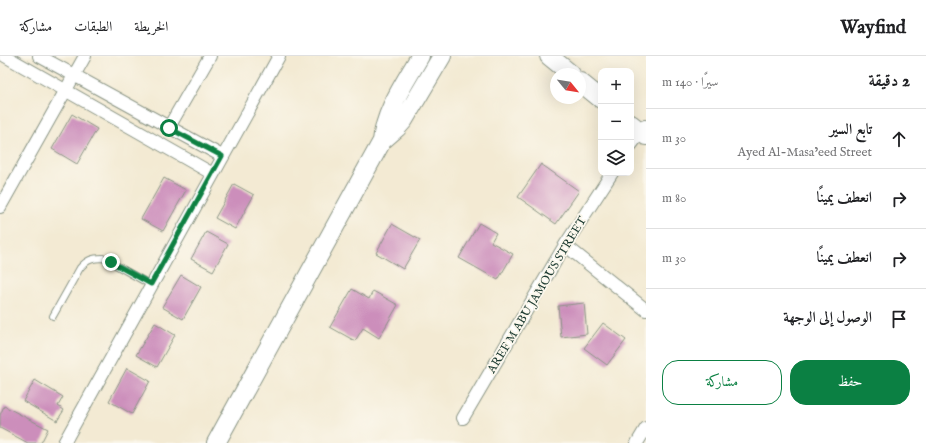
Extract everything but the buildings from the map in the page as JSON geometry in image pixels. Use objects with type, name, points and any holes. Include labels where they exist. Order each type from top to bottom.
[{"type":"main road","points":[[382,141],[384,126],[389,112],[420,56]]},
{"type":"main road","points":[[216,443],[382,141],[404,120],[442,56]]},
{"type":"main road","points":[[549,56],[564,68]]},
{"type":"main road","points":[[586,87],[598,97]]},
{"type":"street","points":[[5,56],[213,174]]},
{"type":"street","points":[[39,56],[222,156]]},
{"type":"street","points":[[0,207],[85,56]]},
{"type":"street","points":[[169,128],[210,56]]},
{"type":"street","points":[[64,443],[222,156],[279,56]]},
{"type":"street","name":"AREF M ABU JAMOUS STREET","points":[[463,418],[565,245],[610,176]]},
{"type":"street","points":[[565,245],[646,310]]},
{"type":"street","points":[[637,443],[646,428]]},
{"type":"lane","points":[[53,316],[80,268],[86,262],[94,258],[103,258],[151,284]]},
{"type":"route","points":[[111,262],[151,284],[222,156],[169,128]]}]
